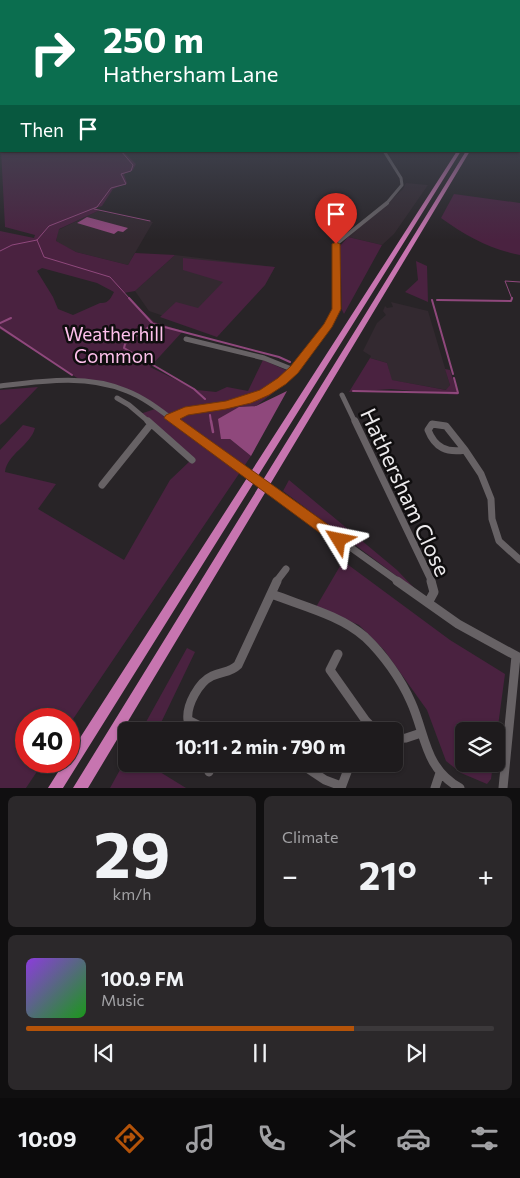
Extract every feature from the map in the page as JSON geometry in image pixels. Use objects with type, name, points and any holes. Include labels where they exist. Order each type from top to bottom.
[{"type":"highway","points":[[55,788],[449,167]]},
{"type":"highway","points":[[80,788],[458,167]]},
{"type":"street","points":[[170,418],[185,411],[246,400],[264,393],[294,370],[328,325],[336,309],[336,244],[344,235],[366,220],[396,193],[402,185],[401,178],[394,167]]},
{"type":"street","points":[[186,339],[264,358],[294,370]]},
{"type":"street","points":[[0,386],[82,381],[128,391],[170,418],[458,624],[518,657],[503,788]]},
{"type":"street","name":"Hathersham Close","points":[[342,395],[434,587],[434,592],[428,603]]},
{"type":"street","points":[[117,398],[130,405],[192,460]]},
{"type":"street","points":[[130,405],[139,398]]},
{"type":"street","points":[[102,485],[151,424]]},
{"type":"street","points":[[465,450],[449,452],[440,448],[429,434],[429,427],[436,424],[446,426],[465,450],[481,474],[491,499],[492,519],[499,542],[520,560]]},
{"type":"street","points":[[192,722],[188,720],[187,714],[199,686],[216,674],[232,672],[238,665],[277,580],[286,569]]},
{"type":"street","points":[[272,594],[348,626],[364,637],[406,690],[432,761],[440,773],[460,788]]},
{"type":"street","points":[[338,654],[330,670],[366,721]]},
{"type":"street","points":[[403,738],[421,734]]},
{"type":"street","points":[[313,772],[341,787],[347,772]]},
{"type":"street","points":[[435,788],[440,773]]},
{"type":"shaded area","points":[[406,183],[428,185],[394,234],[382,245],[348,237],[403,189]]},
{"type":"shaded area","points":[[98,211],[153,222],[128,265],[76,252],[56,242],[58,230]]},
{"type":"shaded area","points":[[87,217],[128,228],[123,232],[118,231],[114,234],[77,223]]},
{"type":"shaded area","points":[[175,255],[275,267],[219,335],[149,311],[135,291]]},
{"type":"shaded area","points":[[391,302],[428,311],[450,385],[447,390],[391,380],[387,363],[370,358],[371,356],[363,351],[377,323],[386,315],[383,311],[385,306],[387,308],[393,307]]},
{"type":"shaded area","points":[[287,391],[251,456],[230,439],[221,439],[218,419],[239,407],[256,406]]},
{"type":"green space","name":"Weatherhill Common","points":[[2,167],[135,167],[133,170],[124,174],[127,183],[113,189],[102,206],[96,208],[98,211],[59,229],[56,241],[76,252],[128,265],[135,253],[175,255],[135,291],[124,293],[154,322],[183,331],[150,367],[197,390],[216,392],[227,387],[248,391],[263,360],[288,371],[273,393],[256,406],[239,407],[230,439],[251,456],[80,709],[15,708],[15,773],[36,773],[26,788],[0,788],[0,450],[23,425],[35,428],[29,440],[10,460],[5,472],[56,484],[38,509],[124,560],[170,480],[191,460],[140,414],[155,409],[128,391],[82,381],[0,329],[0,231],[34,238],[35,235],[5,227]],"holes":[[[42,268],[97,283],[114,292],[105,303],[100,303],[73,315],[58,309],[37,271]]]},
{"type":"green space","points":[[454,194],[520,203],[520,255],[478,241],[441,218]]},
{"type":"green space","points":[[348,237],[382,245],[344,314],[342,310],[340,246]]},
{"type":"green space","points":[[183,258],[275,267],[265,285],[217,337],[160,317],[176,302],[198,308],[223,282],[183,270]]},
{"type":"green space","points":[[416,261],[427,266],[428,302],[405,292],[418,280]]},
{"type":"green space","points":[[370,358],[387,363],[392,380],[446,390],[450,385],[445,369],[450,370],[458,395],[391,389],[349,392]]},
{"type":"green space","points":[[38,387],[5,421],[0,425],[0,390]]},
{"type":"green space","points":[[289,480],[397,570],[418,592],[283,491]]},
{"type":"green space","points":[[343,561],[450,640],[505,674],[499,722],[455,722],[455,768],[446,761],[427,710],[384,650],[359,625],[316,607]]},
{"type":"green space","points":[[187,648],[195,652],[161,722],[146,722]]},
{"type":"green space","points":[[119,772],[160,772],[186,788],[110,788]]},
{"type":"green space","points":[[460,772],[492,772],[491,779],[487,784]]},
{"type":"waterway","points":[[37,240],[49,226],[97,207],[111,188],[126,184],[121,174],[131,171],[132,167]]},
{"type":"waterway","points":[[94,209],[150,221]]},
{"type":"waterway","points":[[0,251],[12,245],[37,240]]},
{"type":"waterway","points":[[37,240],[44,257],[110,277],[130,299]]},
{"type":"waterway","points":[[512,299],[505,281],[520,282]]},
{"type":"waterway","points":[[129,298],[153,324]]},
{"type":"waterway","points":[[437,300],[511,301],[512,299]]},
{"type":"waterway","points":[[432,300],[453,374]]},
{"type":"waterway","points":[[0,323],[11,318]]},
{"type":"waterway","points":[[153,324],[279,357],[290,362]]},
{"type":"waterway","points":[[153,324],[125,344],[124,348],[194,389],[205,399]]},
{"type":"waterway","points":[[0,327],[72,375]]},
{"type":"waterway","points":[[353,391],[458,393],[454,378]]},
{"type":"waterway","points":[[210,415],[211,422]]},
{"type":"waterway","points":[[211,421],[213,432]]},
{"type":"route","points":[[336,244],[337,302],[334,316],[294,370],[264,393],[246,400],[185,411],[170,418],[339,540]]}]
